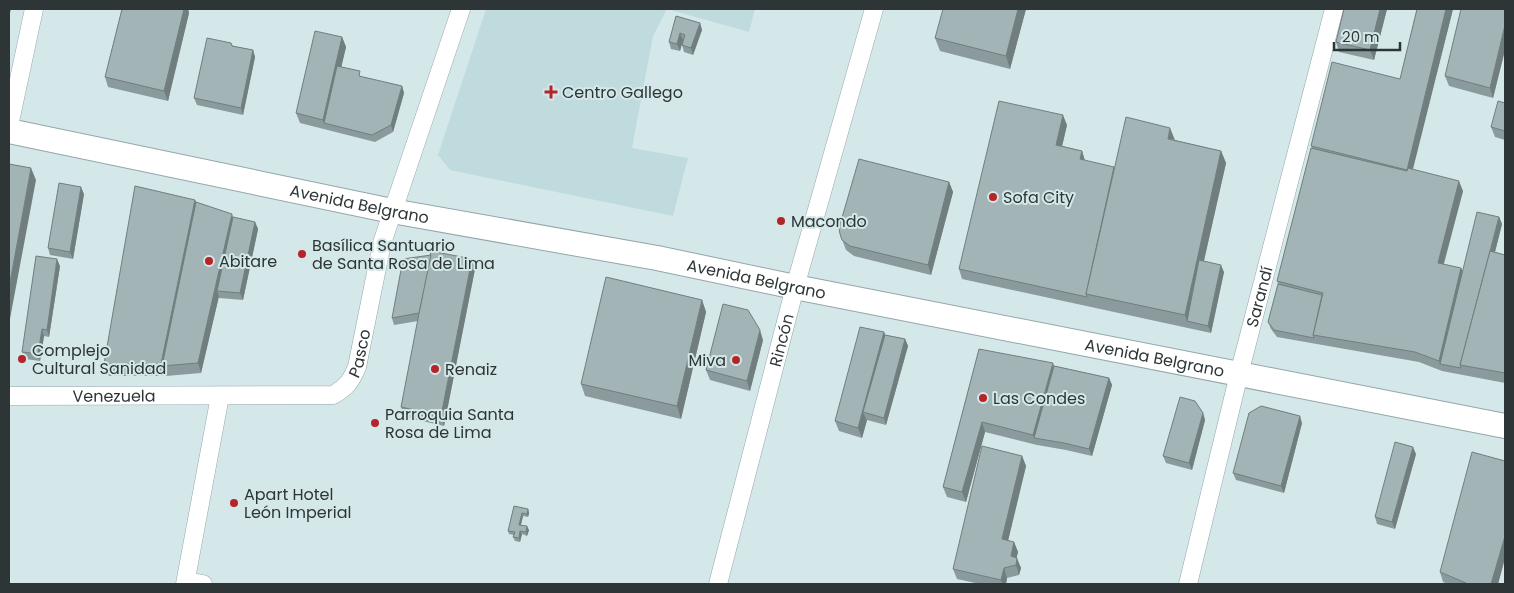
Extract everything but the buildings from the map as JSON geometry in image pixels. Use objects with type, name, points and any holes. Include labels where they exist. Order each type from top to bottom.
[{"type":"main road","name":"Avenida Belgrano","points":[[9,131],[392,211],[657,258],[795,287],[1505,426]]},
{"type":"street","points":[[9,126],[34,9]]},
{"type":"street","name":"Pasco","points":[[220,396],[333,396],[342,391],[350,382],[357,367],[382,243],[461,9]]},
{"type":"street","name":"Rincón","points":[[718,584],[795,287],[874,9]]},
{"type":"street","name":"Sarandí","points":[[1188,584],[1239,374],[1334,9]]},
{"type":"street","name":"Venezuela","points":[[9,396],[220,396]]},
{"type":"street","points":[[192,583],[220,396]]},
{"type":"shaded area","name":"Centro Gallego","points":[[486,9],[667,9],[653,36],[632,148],[688,158],[673,216],[450,170],[438,155]]},
{"type":"shaded area","points":[[667,9],[755,9],[749,32]]},
{"type":"place","name":"Centro Gallego","points":[[551,92]]},
{"type":"place","name":"Sofa City","points":[[993,197]]},
{"type":"place","name":"Macondo","points":[[781,221]]},
{"type":"place","name":"Basílica Santuario de Santa Rosa de Lima","points":[[302,254]]},
{"type":"place","name":"Abitare","points":[[209,261]]},
{"type":"place","name":"Complejo Cultural Sanidad","points":[[22,359]]},
{"type":"place","name":"Miva","points":[[736,360]]},
{"type":"place","name":"Renaiz","points":[[435,369]]},
{"type":"place","name":"Las Condes","points":[[983,398]]},
{"type":"place","name":"Parroquia Santa Rosa de Lima","points":[[375,423]]},
{"type":"place","name":"Apart Hotel León Imperial","points":[[234,503]]}]
